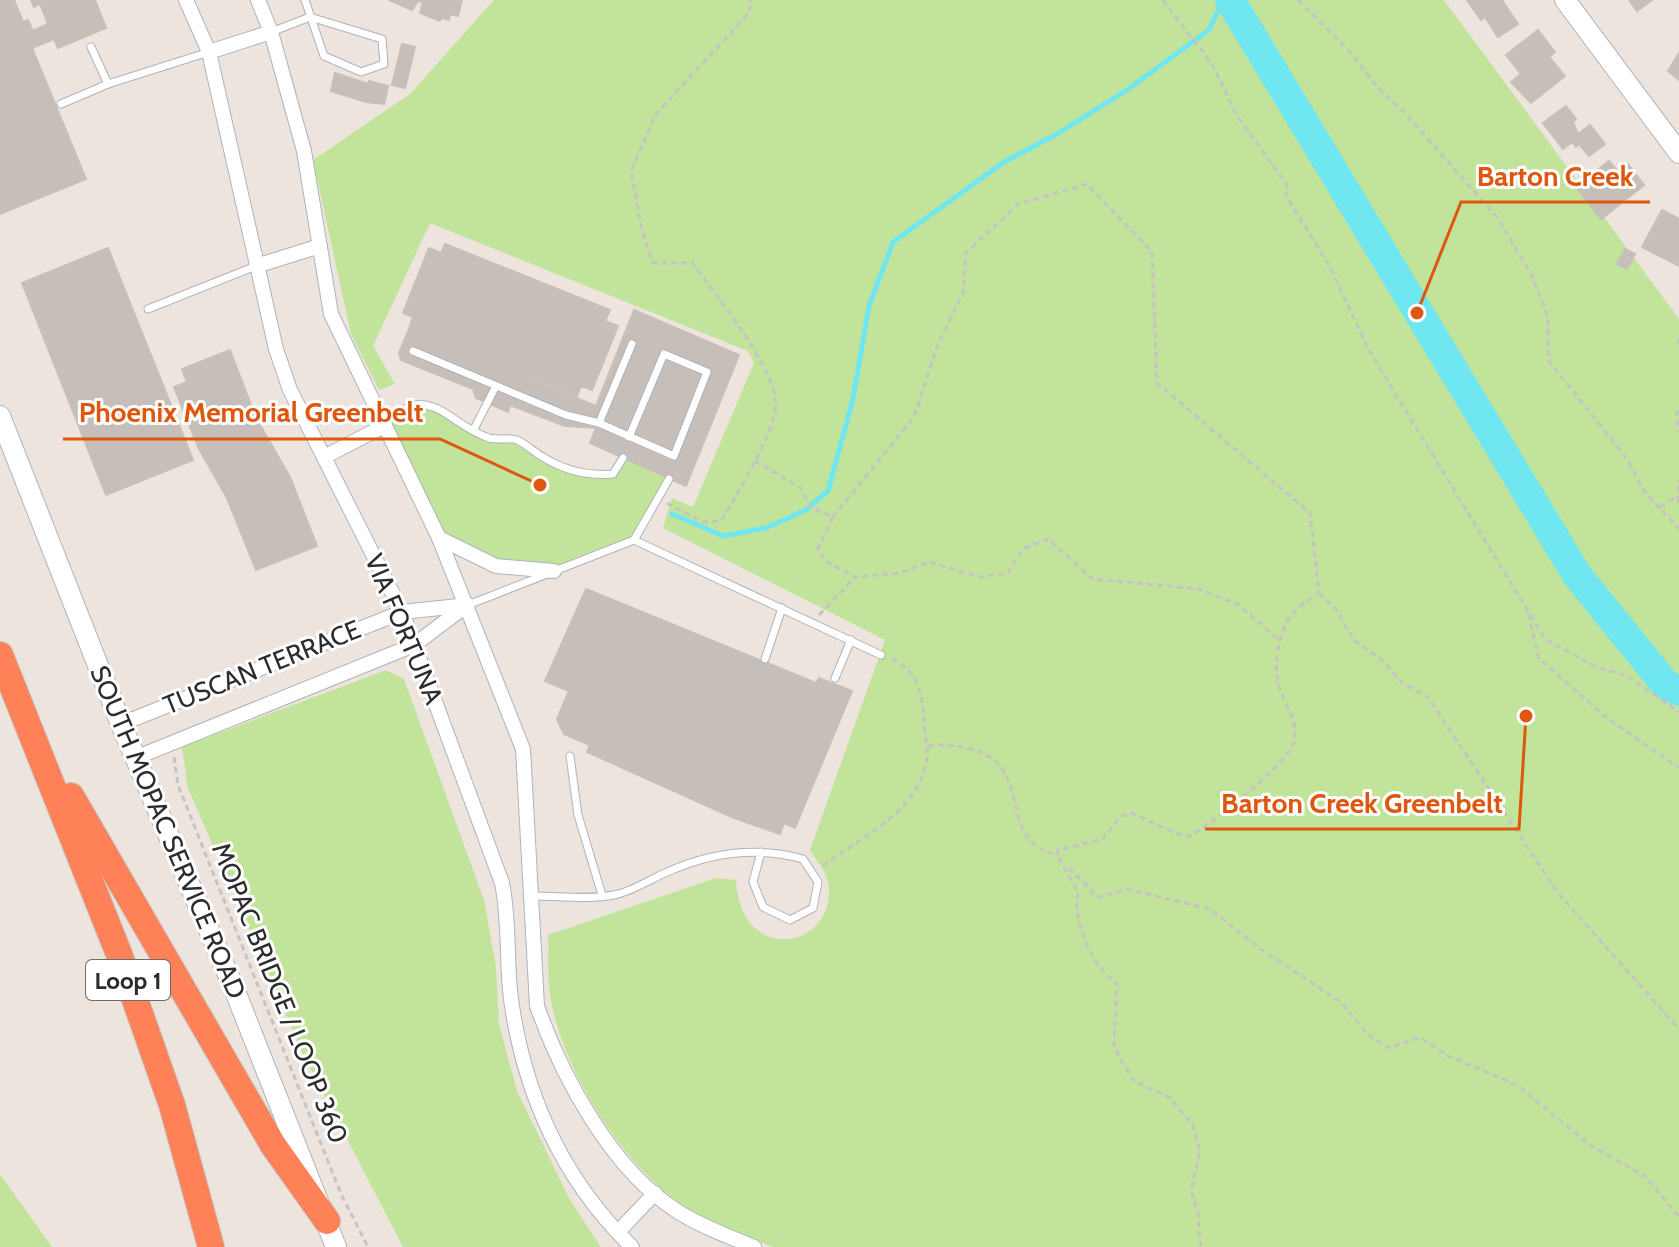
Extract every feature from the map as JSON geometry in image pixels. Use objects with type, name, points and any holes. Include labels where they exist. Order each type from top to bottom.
[{"type":"highway","name":"Loop 1","points":[[0,655],[119,954],[172,1105],[211,1247]]},
{"type":"highway","points":[[27,720],[273,1145],[327,1221]]},
{"type":"main road","points":[[1565,0],[1678,152]]},
{"type":"main road","name":"SOUTH MOPAC SERVICE ROAD","points":[[0,416],[121,724],[233,986],[336,1247]]},
{"type":"street","name":"VIA FORTUNA","points":[[186,0],[209,52],[256,266],[276,349],[290,390],[326,456],[402,612],[506,899],[511,997],[524,1071],[562,1160],[632,1247]]},
{"type":"street","points":[[258,0],[271,32],[304,151],[331,314],[439,538],[523,749],[537,1006],[550,1042],[598,1128],[655,1193],[676,1210],[754,1247]]},
{"type":"street","points":[[209,52],[271,32]]},
{"type":"street","points":[[256,266],[320,246]]},
{"type":"street","points":[[326,456],[384,426]]},
{"type":"street","points":[[439,538],[496,566],[554,571]]},
{"type":"street","name":"TUSCAN TERRACE","points":[[121,724],[402,612],[468,605]]},
{"type":"street","name":"TUSCAN TERRACE","points":[[135,758],[414,645],[468,605]]},
{"type":"street","points":[[506,899],[533,896]]},
{"type":"street","points":[[618,1232],[655,1193]]},
{"type":"lane","points":[[271,32],[310,17],[382,39],[384,64],[361,72],[324,56],[310,17],[305,0]]},
{"type":"lane","points":[[91,47],[108,84]]},
{"type":"lane","points":[[61,104],[108,84],[209,52]]},
{"type":"lane","points":[[148,309],[256,266]]},
{"type":"lane","points":[[599,423],[632,344]]},
{"type":"lane","points":[[413,351],[566,415],[599,423],[629,437],[674,456],[707,372],[664,354],[629,437]]},
{"type":"lane","points":[[474,429],[496,386]]},
{"type":"lane","points":[[384,426],[401,408],[423,403],[454,416],[487,438],[516,440],[547,460],[587,476],[613,474],[623,458]]},
{"type":"lane","points":[[468,605],[634,540],[669,479]]},
{"type":"lane","points":[[634,540],[881,655]]},
{"type":"lane","points":[[765,659],[782,608]]},
{"type":"lane","points":[[835,678],[851,640]]},
{"type":"lane","points":[[570,756],[578,815],[602,895]]},
{"type":"lane","points":[[533,896],[615,895],[681,866],[739,851],[761,852],[803,859],[818,882],[813,908],[790,920],[763,907],[753,882],[761,852]]},
{"type":"path","points":[[658,498],[702,522],[721,521],[755,461],[776,405],[763,364],[693,263],[653,263],[642,231],[631,171],[656,114],[749,13],[751,0]]},
{"type":"path","points":[[1163,0],[1212,64],[1237,116],[1287,185],[1286,196],[1329,265],[1370,352],[1545,639],[1596,667],[1627,676],[1679,712]]},
{"type":"path","points":[[1298,0],[1353,55],[1376,86],[1413,122],[1497,217],[1532,276],[1548,317],[1549,361],[1627,459],[1644,491],[1679,529]]},
{"type":"path","points":[[1279,640],[1239,605],[1199,589],[1093,579],[1048,539],[1023,549],[1008,573],[980,577],[929,562],[900,573],[855,577],[825,561],[818,549],[833,517],[914,417],[938,344],[963,293],[966,253],[1018,204],[1087,184],[1152,252],[1157,383],[1310,513],[1319,593],[1336,609],[1354,640],[1383,661],[1402,683],[1428,697],[1558,893],[1679,1029]]},
{"type":"path","points":[[1679,338],[1679,345]]},
{"type":"path","points":[[1679,411],[1676,415],[1679,431]]},
{"type":"path","points":[[755,461],[801,488],[810,507],[833,517]]},
{"type":"path","points":[[1659,508],[1673,499],[1678,501],[1679,479]]},
{"type":"path","points":[[816,624],[820,612],[855,577]]},
{"type":"path","points":[[1057,855],[1058,850],[1103,839],[1120,817],[1132,813],[1175,833],[1190,836],[1211,823],[1284,761],[1294,744],[1296,728],[1279,686],[1279,640],[1293,613],[1319,593]]},
{"type":"path","points":[[1526,609],[1539,658],[1603,715],[1679,768]]},
{"type":"path","points":[[813,873],[912,801],[929,765],[917,678],[907,666],[881,655]]},
{"type":"path","points":[[927,746],[944,743],[989,755],[1009,776],[1021,829],[1037,849],[1057,855],[1098,897],[1127,889],[1210,909],[1262,950],[1341,1002],[1367,1034],[1389,1048],[1420,1037],[1448,1056],[1517,1085],[1590,1145],[1646,1177],[1679,1217]]},
{"type":"path","name":"MOPAC BRIDGE / LOOP 360","points":[[173,749],[184,800],[341,1194],[368,1247]]},
{"type":"path","points":[[1066,865],[1078,892],[1075,909],[1083,935],[1107,976],[1117,984],[1114,1045],[1120,1058],[1134,1081],[1169,1097],[1193,1125],[1200,1152],[1191,1190],[1198,1213],[1201,1247]]},
{"type":"green space","points":[[494,0],[1444,0],[1679,319],[1679,1247],[773,1247],[700,1216],[649,1177],[604,1121],[569,1058],[550,995],[548,935],[716,878],[736,880],[742,908],[753,926],[768,936],[786,939],[802,935],[816,925],[826,909],[829,889],[825,873],[810,850],[885,640],[663,528],[672,498],[693,507],[754,363],[748,351],[430,223],[373,346],[395,384],[379,390],[351,334],[313,160],[410,94]]},
{"type":"green space","points":[[423,403],[487,438],[516,440],[547,460],[587,476],[613,474],[623,458],[669,479],[634,540],[554,571],[496,566],[439,538],[384,426],[401,408]]},
{"type":"green space","points":[[386,670],[404,679],[484,900],[496,967],[499,1024],[517,1091],[570,1200],[601,1247],[403,1247],[303,1054],[188,788],[182,747]]},
{"type":"green space","points":[[0,1174],[52,1247],[0,1247]]},
{"type":"building","points":[[0,0],[14,0],[23,22],[28,20],[33,31],[48,24],[40,4],[34,7],[31,0],[95,0],[106,28],[58,48],[54,39],[32,48],[86,179],[0,214]]},
{"type":"building","points":[[389,0],[462,0],[458,16],[450,14],[449,20],[441,18],[440,21],[420,13],[423,2],[418,1],[412,10]]},
{"type":"building","points":[[1467,0],[1502,0],[1518,24],[1498,37],[1485,17],[1481,20]]},
{"type":"building","points":[[1629,0],[1652,0],[1637,11]]},
{"type":"building","points":[[1538,30],[1555,52],[1549,57],[1565,76],[1531,103],[1511,82],[1521,74],[1506,55]]},
{"type":"building","points":[[402,44],[415,47],[405,88],[392,85]]},
{"type":"building","points":[[1679,53],[1679,80],[1668,71]]},
{"type":"building","points":[[335,73],[368,84],[369,81],[388,86],[384,104],[331,91]]},
{"type":"building","points":[[1566,106],[1576,119],[1573,122],[1578,134],[1590,125],[1605,144],[1589,156],[1579,144],[1576,147],[1572,142],[1563,149],[1543,123]]},
{"type":"building","points":[[1609,161],[1618,172],[1628,164],[1644,185],[1601,219],[1576,187]]},
{"type":"building","points":[[1662,210],[1679,219],[1679,266],[1642,247]]},
{"type":"building","points":[[445,244],[610,310],[605,321],[618,326],[592,390],[581,386],[577,396],[409,329],[413,317],[403,313],[429,248],[441,253]]},
{"type":"building","points":[[108,248],[193,460],[106,495],[22,283]]},
{"type":"building","points":[[1625,249],[1635,254],[1627,269],[1617,264]]},
{"type":"building","points":[[634,310],[739,355],[686,486],[590,443],[596,428],[565,426],[510,405],[508,412],[476,398],[473,389],[401,360],[399,353],[409,329],[596,406]]},
{"type":"building","points":[[230,350],[256,418],[290,477],[317,546],[256,570],[227,498],[198,447],[174,387],[187,382],[182,369]]},
{"type":"building","points":[[586,589],[816,683],[819,678],[852,691],[795,828],[784,823],[780,834],[734,818],[587,752],[590,745],[564,734],[557,719],[569,691],[545,681]]},
{"type":"waterway","points":[[672,514],[723,536],[766,528],[806,510],[828,491],[853,399],[869,306],[893,242],[1004,162],[1057,134],[1124,92],[1209,30],[1223,0]]},
{"type":"waterway","points":[[1230,0],[1577,575],[1665,684],[1679,691]]},
{"type":"place","name":"Barton Creek","points":[[1417,313]]},
{"type":"place","name":"Phoenix Memorial Greenbelt","points":[[540,485]]},
{"type":"place","name":"Barton Creek Greenbelt","points":[[1526,716]]}]
